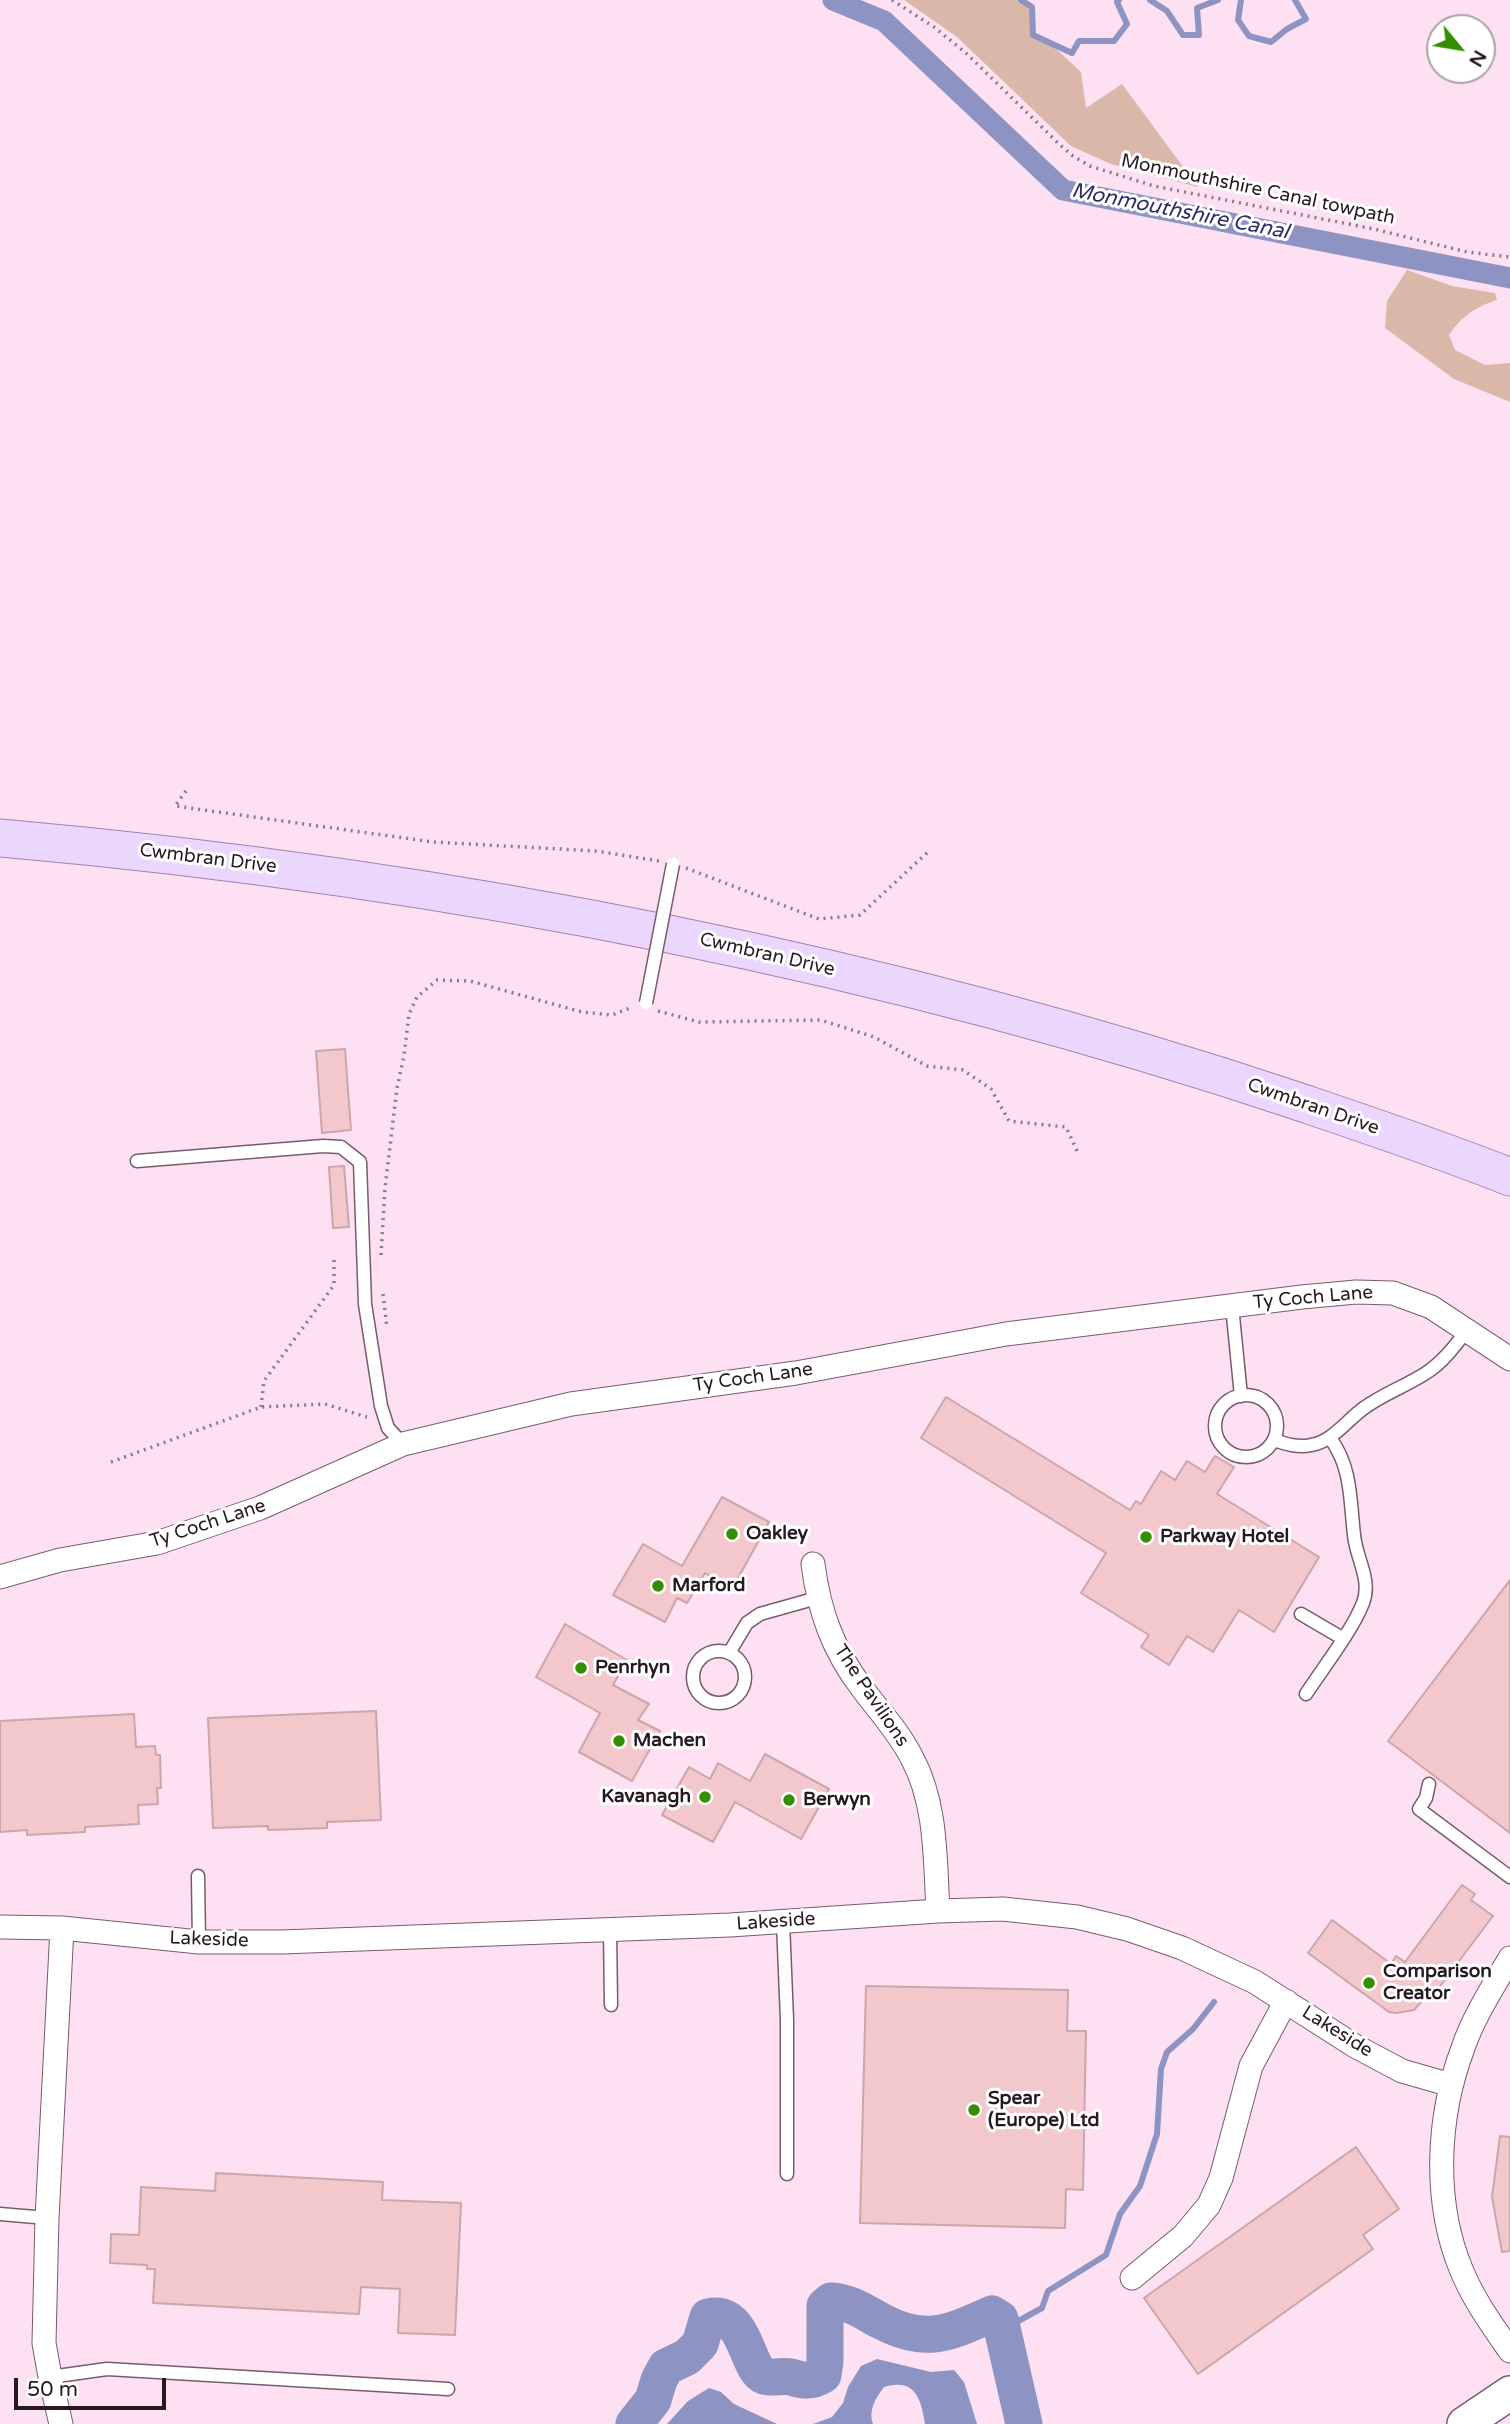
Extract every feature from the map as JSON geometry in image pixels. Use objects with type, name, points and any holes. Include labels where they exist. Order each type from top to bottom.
[{"type":"main road","name":"Cwmbran Drive","points":[[0,838],[147,851],[348,877],[638,926],[809,963],[1121,1045],[1379,1129],[1510,1177]]},
{"type":"street","name":"Ty Coch Lane","points":[[0,1577],[60,1560],[157,1543],[260,1508],[395,1436],[571,1404],[796,1373],[1006,1334],[1356,1292],[1393,1293],[1432,1307],[1510,1359]]},
{"type":"street","name":"The Pavilions","points":[[813,1564],[817,1598],[842,1659],[897,1732],[914,1760],[932,1822],[938,1911]]},
{"type":"street","name":"Lakeside","points":[[0,1927],[62,1928],[199,1942],[282,1942],[783,1922],[938,1911],[1003,1909],[1077,1917],[1127,1929],[1182,1948],[1243,1976],[1355,2046],[1402,2071],[1451,2085]]},
{"type":"street","points":[[61,2424],[44,2343],[47,2218],[62,1928]]},
{"type":"street","points":[[1510,1958],[1482,2006],[1463,2047],[1451,2085],[1442,2146],[1443,2192],[1450,2238],[1461,2270],[1478,2305],[1510,2351]]},
{"type":"street","points":[[1132,2278],[1183,2236],[1209,2205],[1221,2178],[1251,2066],[1286,2001]]},
{"type":"street","points":[[1464,2424],[1510,2393]]},
{"type":"lane","points":[[646,1003],[673,864]]},
{"type":"lane","points":[[137,1161],[323,1146],[341,1147],[360,1162],[365,1304],[381,1406],[395,1436]]},
{"type":"lane","points":[[1233,1306],[1241,1396]]},
{"type":"lane","points":[[1274,1440],[1293,1446],[1312,1446],[1330,1438],[1348,1419],[1370,1404],[1428,1372],[1450,1353],[1467,1330]]},
{"type":"lane","points":[[1241,1396],[1260,1398],[1274,1412],[1277,1421],[1274,1440],[1269,1448],[1252,1457],[1242,1457],[1225,1448],[1219,1440],[1216,1422],[1224,1405],[1241,1396]]},
{"type":"lane","points":[[1306,1695],[1364,1601],[1366,1583],[1354,1537],[1353,1506],[1345,1464],[1339,1449],[1330,1438]]},
{"type":"lane","points":[[729,1653],[747,1623],[760,1614],[817,1598]]},
{"type":"lane","points":[[1301,1614],[1342,1638]]},
{"type":"lane","points":[[710,1653],[729,1653],[743,1667],[744,1685],[740,1694],[732,1700],[714,1703],[698,1693],[693,1674],[702,1657],[710,1653]]},
{"type":"lane","points":[[1429,1784],[1426,1798],[1419,1809],[1510,1877]]},
{"type":"lane","points":[[198,1876],[199,1942]]},
{"type":"lane","points":[[783,1922],[787,2020],[787,2175]]},
{"type":"lane","points":[[610,1930],[611,2005]]},
{"type":"lane","points":[[0,2214],[47,2218]]},
{"type":"lane","points":[[50,2376],[107,2370],[448,2389]]},
{"type":"path","name":"Monmouthshire Canal towpath","points":[[892,0],[934,27],[967,54],[1059,144],[1090,166],[1154,186],[1374,229],[1467,252],[1510,257]]},
{"type":"path","points":[[186,792],[175,806],[433,842],[596,851],[673,864],[746,889],[819,919],[860,915],[929,851]]},
{"type":"path","points":[[381,1264],[385,1188],[409,1014],[417,997],[437,980],[470,981],[582,1012],[612,1015],[646,1003],[659,1012],[699,1022],[821,1020],[874,1037],[927,1066],[962,1070],[991,1089],[1009,1121],[1066,1127],[1079,1155]]},
{"type":"path","points":[[261,1407],[264,1381],[334,1284],[334,1257]]},
{"type":"path","points":[[382,1290],[388,1330]]},
{"type":"path","points":[[111,1462],[261,1407],[325,1404],[366,1416],[395,1436]]},
{"type":"shaded area","points":[[904,0],[1021,0],[1032,7],[1033,35],[1051,44],[1081,72],[1086,108],[1122,84],[1198,187],[1111,164],[1071,146],[957,37]]},
{"type":"shaded area","points":[[1407,270],[1452,286],[1495,293],[1497,300],[1470,313],[1449,335],[1455,350],[1485,365],[1510,363],[1510,402],[1454,379],[1385,328],[1387,301]]},
{"type":"water","points":[[877,2359],[931,2372],[954,2370],[964,2382],[977,2424],[925,2424],[915,2392],[903,2385],[894,2385],[884,2387],[876,2400],[871,2414],[873,2424],[813,2424],[832,2417],[843,2403],[848,2387],[861,2366]]},
{"type":"water","points":[[709,2388],[721,2392],[734,2404],[777,2424],[667,2424],[688,2401]]},
{"type":"building","points":[[345,1049],[351,1130],[322,1133],[316,1051]]},
{"type":"building","points":[[344,1166],[349,1227],[333,1228],[329,1167]]},
{"type":"building","points":[[946,1397],[1130,1510],[1136,1501],[1141,1504],[1161,1471],[1175,1480],[1187,1461],[1205,1472],[1215,1456],[1234,1467],[1217,1494],[1319,1557],[1274,1632],[1239,1610],[1213,1652],[1187,1636],[1169,1665],[1141,1647],[1149,1635],[1081,1593],[1106,1553],[921,1438]]},
{"type":"building","points":[[722,1497],[769,1522],[732,1589],[705,1573],[687,1603],[677,1598],[665,1622],[613,1595],[643,1544],[682,1566]]},
{"type":"building","points":[[1510,1580],[1510,1833],[1388,1741]]},
{"type":"building","points":[[565,1624],[627,1660],[613,1685],[649,1704],[638,1720],[660,1731],[632,1781],[579,1752],[600,1713],[536,1677]]},
{"type":"building","points":[[376,1711],[381,1820],[327,1822],[327,1828],[213,1828],[208,1718]]},
{"type":"building","points":[[134,1714],[136,1747],[155,1746],[156,1755],[160,1755],[161,1788],[157,1788],[158,1804],[138,1805],[139,1824],[85,1827],[85,1832],[27,1835],[27,1830],[0,1832],[0,1721]]},
{"type":"building","points":[[765,1754],[829,1789],[801,1839],[735,1802],[713,1842],[662,1815],[689,1767],[710,1779],[718,1763],[750,1781]]},
{"type":"building","points":[[1462,1885],[1475,1894],[1471,1900],[1493,1916],[1435,1993],[1431,1991],[1414,2010],[1389,2012],[1308,1953],[1332,1920],[1391,1964],[1396,1956],[1405,1962]]},
{"type":"building","name":"Spear (Europe) Ltd","points":[[866,1986],[1068,1990],[1067,2031],[1086,2031],[1083,2190],[1066,2189],[1065,2228],[860,2223]]},
{"type":"building","points":[[1500,2136],[1510,2137],[1510,2251],[1502,2252],[1492,2197]]},
{"type":"building","points":[[1356,2147],[1399,2209],[1363,2235],[1373,2249],[1198,2374],[1144,2298]]},
{"type":"building","points":[[216,2173],[383,2182],[382,2200],[461,2203],[455,2335],[398,2333],[400,2289],[361,2287],[359,2314],[153,2303],[155,2269],[147,2269],[147,2265],[110,2263],[111,2234],[139,2235],[141,2187],[215,2191]]},
{"type":"waterway","name":"Monmouthshire Canal","points":[[833,0],[884,21],[1063,190],[1510,278]]},
{"type":"waterway","points":[[1021,0],[1032,7],[1033,35],[1072,53],[1079,41],[1114,41],[1127,24],[1117,2],[1119,0]]},
{"type":"waterway","points":[[1150,0],[1167,11],[1183,35],[1199,35],[1197,8],[1218,0]]},
{"type":"waterway","points":[[1241,0],[1238,20],[1249,36],[1271,42],[1306,19],[1295,0]]},
{"type":"waterway","points":[[1002,2330],[1042,2308],[1048,2291],[1106,2255],[1120,2214],[1140,2186],[1157,2134],[1161,2069],[1167,2052],[1193,2029],[1214,2002]]},
{"type":"waterway","points":[[634,2424],[653,2400],[666,2367],[687,2357],[700,2344],[708,2317],[721,2317],[730,2321],[744,2340],[753,2363],[764,2376],[807,2380],[823,2375],[825,2306],[831,2301],[851,2306],[911,2333],[937,2334],[950,2331],[992,2314],[1000,2319],[1024,2424]]},
{"type":"place","name":"Oakley","points":[[732,1534]]},
{"type":"place","name":"Parkway Hotel","points":[[1146,1537]]},
{"type":"place","name":"Marford","points":[[658,1586]]},
{"type":"place","name":"Penrhyn","points":[[581,1668]]},
{"type":"place","name":"Machen","points":[[619,1741]]},
{"type":"place","name":"Kavanagh","points":[[705,1797]]},
{"type":"place","name":"Berwyn","points":[[789,1800]]},
{"type":"place","name":"Comparison Creator","points":[[1369,1983]]},
{"type":"place","name":"Spear (Europe) Ltd","points":[[974,2110]]}]
